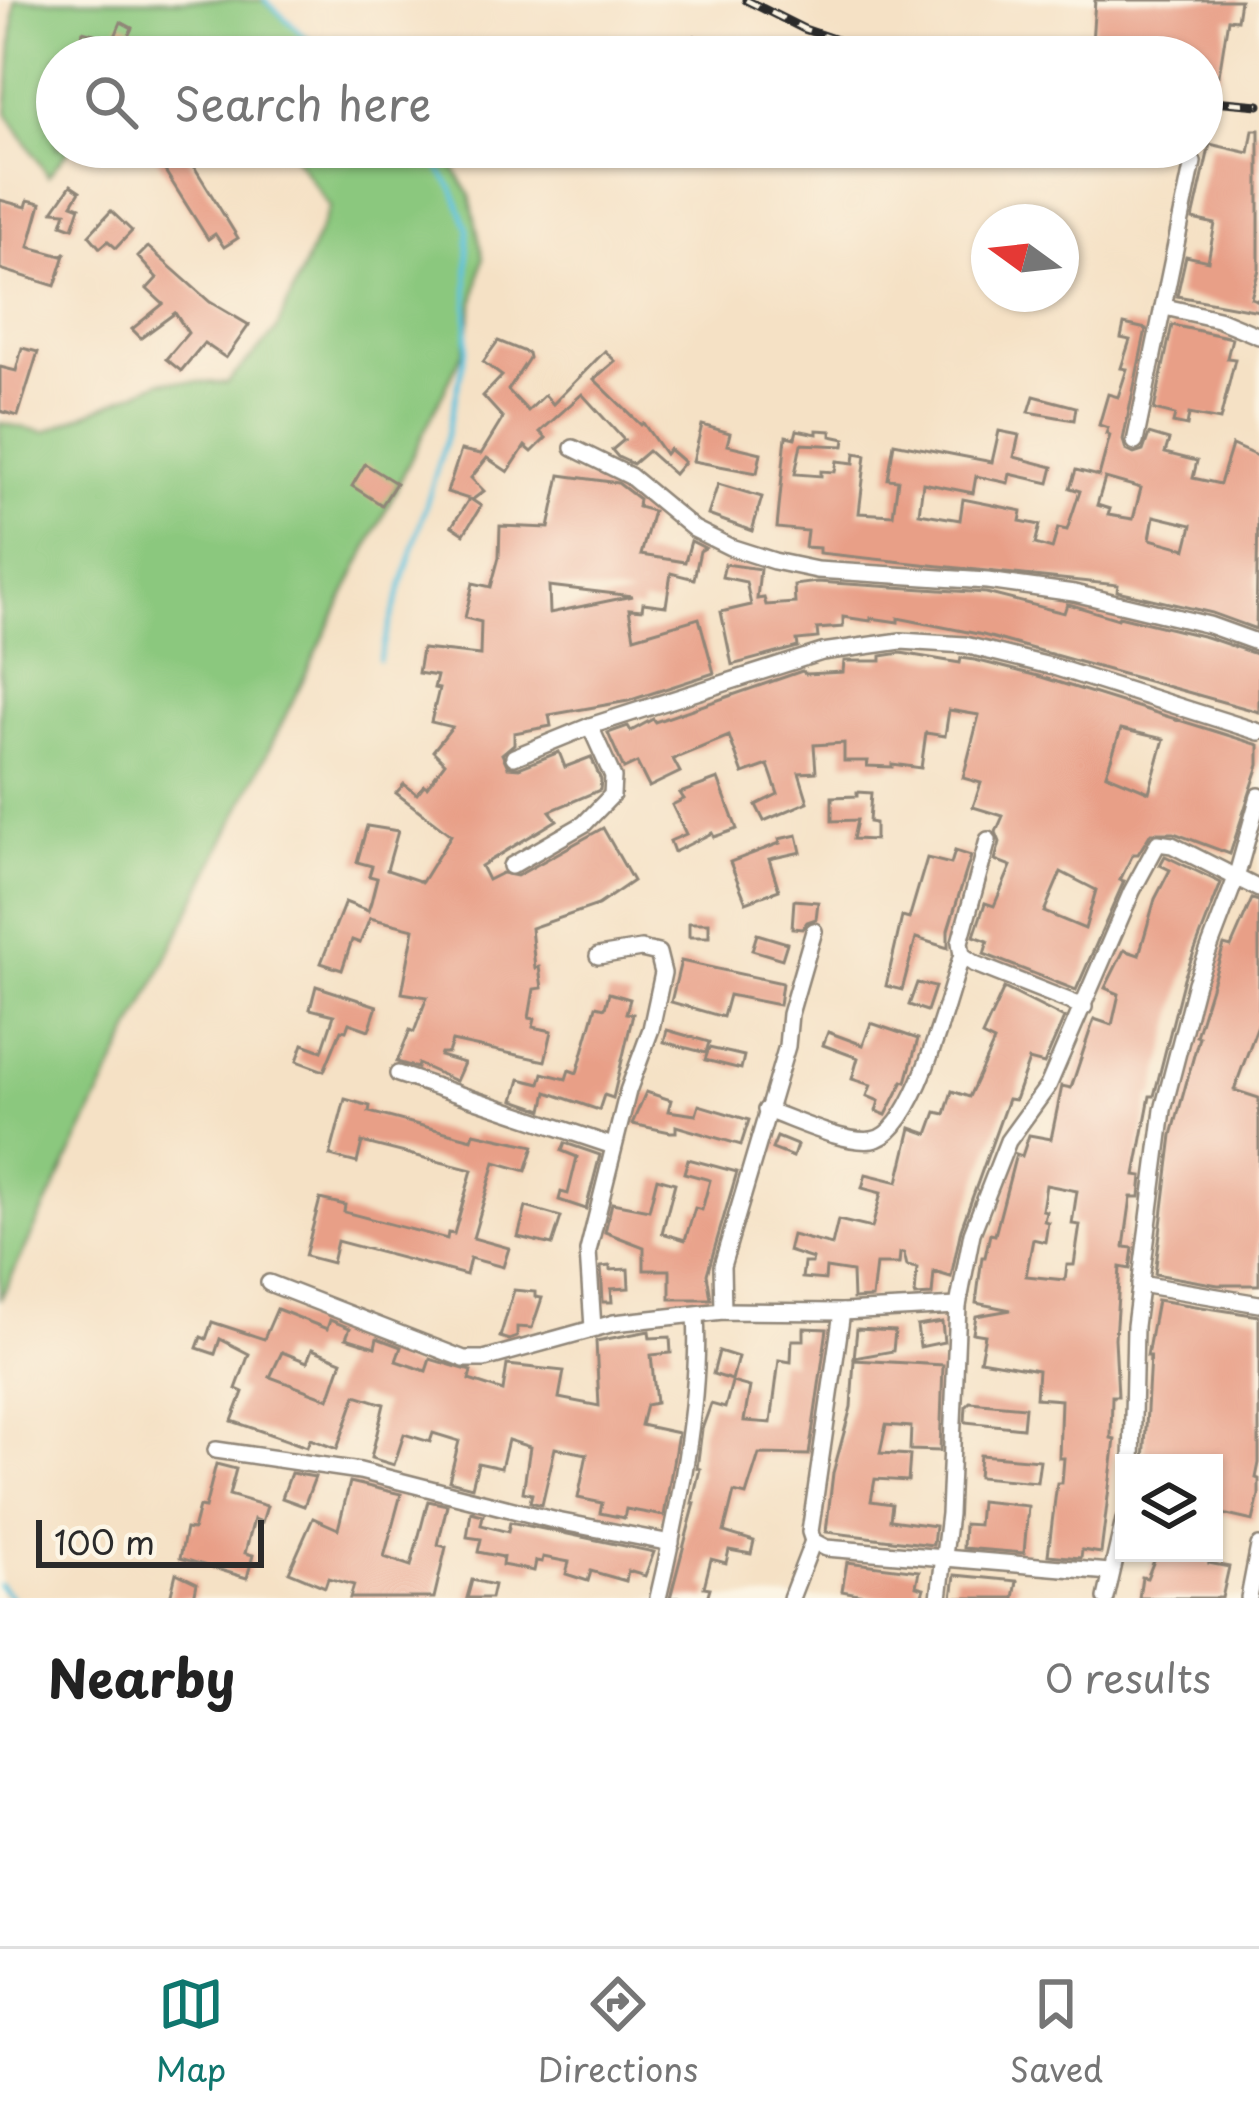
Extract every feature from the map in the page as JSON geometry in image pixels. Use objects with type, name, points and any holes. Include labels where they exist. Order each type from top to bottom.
[{"type":"street","points":[[1135,442],[1192,168]]},
{"type":"street","points":[[1166,307],[1217,319],[1259,336]]},
{"type":"street","points":[[573,448],[630,476],[694,529],[730,548],[774,561],[818,570],[987,580],[1074,593],[1209,625],[1259,644]]},
{"type":"street","points":[[514,757],[590,726],[822,652],[901,641],[965,645],[1054,667],[1259,732]]},
{"type":"street","points":[[511,866],[584,824],[612,795],[614,778],[590,726]]},
{"type":"street","points":[[1132,1454],[1140,1284],[1162,1110],[1196,983],[1236,878],[1259,796]]},
{"type":"street","points":[[766,1110],[852,1139],[873,1141],[889,1134],[913,1101],[962,955],[960,942],[988,840]]},
{"type":"street","points":[[939,1598],[958,1306],[972,1233],[1008,1141],[1048,1086],[1132,891],[1158,843],[1172,845],[1259,890]]},
{"type":"street","points":[[723,1311],[722,1266],[787,1046],[790,1014],[814,932]]},
{"type":"street","points":[[592,1328],[588,1251],[663,973],[658,953],[641,950],[598,956]]},
{"type":"street","points":[[962,955],[1084,1006]]},
{"type":"street","points":[[398,1074],[613,1146]]},
{"type":"street","points":[[268,1282],[464,1358],[484,1359],[592,1328],[723,1311],[958,1306]]},
{"type":"street","points":[[1140,1284],[1259,1304]]},
{"type":"street","points":[[791,1598],[813,1541],[810,1532],[842,1312]]},
{"type":"street","points":[[658,1598],[671,1543],[696,1369],[696,1315]]},
{"type":"street","points":[[216,1450],[360,1471],[557,1521],[671,1543]]},
{"type":"street","points":[[813,1541],[826,1548],[1110,1572]]},
{"type":"street","points":[[1250,1598],[1259,1546]]},
{"type":"street","points":[[1106,1598],[1115,1553]]},
{"type":"green space","points":[[15,0],[263,0],[306,36],[36,36],[36,158],[7,113]]},
{"type":"green space","points":[[303,168],[454,168],[470,195],[483,258],[464,350],[0,1300],[0,423],[45,432],[162,381],[227,383],[276,331],[330,207]]},
{"type":"building","points":[[1095,0],[1240,0],[1237,20],[1228,19],[1223,50],[1223,36],[1092,36]]},
{"type":"building","points":[[121,22],[132,28],[128,36],[115,36]]},
{"type":"building","points":[[1253,130],[1259,130],[1259,269],[1251,298],[1259,301],[1259,311],[1177,296],[1186,256],[1208,261],[1215,224],[1193,219],[1205,168],[1223,168],[1223,147],[1249,153]]},
{"type":"building","points":[[163,168],[195,168],[238,238],[224,247],[215,234],[208,239]]},
{"type":"building","points":[[71,185],[80,191],[72,204],[80,207],[73,228],[62,224],[66,212],[53,211]]},
{"type":"building","points":[[0,200],[26,207],[28,200],[41,203],[29,247],[62,256],[66,252],[55,286],[0,269]]},
{"type":"building","points":[[111,211],[132,231],[116,248],[108,241],[100,248],[89,235]]},
{"type":"building","points":[[148,247],[210,302],[249,325],[226,358],[204,343],[181,371],[166,359],[188,333],[175,313],[141,338],[132,329],[163,304],[147,289],[157,278],[138,257]]},
{"type":"building","points":[[1124,324],[1146,329],[1123,440],[1126,450],[1143,451],[1149,434],[1169,440],[1165,453],[1197,461],[1193,478],[1220,484],[1232,445],[1259,457],[1256,629],[1212,613],[1117,591],[1118,585],[819,553],[819,548],[805,547],[807,531],[777,528],[786,436],[795,438],[797,430],[831,431],[831,436],[845,439],[844,446],[801,444],[795,474],[821,476],[821,471],[835,472],[837,461],[854,463],[855,453],[866,455],[859,513],[893,515],[898,480],[888,479],[894,443],[992,462],[999,431],[1019,435],[1014,457],[1053,467],[1049,483],[1010,474],[1008,483],[976,476],[973,493],[923,483],[919,513],[960,520],[963,499],[1022,511],[1020,521],[1040,525],[1035,544],[1052,549],[1058,528],[1067,530],[1080,491],[1070,488],[1076,470],[1099,476],[1110,435],[1108,428],[1099,425],[1108,394],[1118,397],[1127,369],[1121,368],[1130,340],[1121,338]],"holes":[[[1105,478],[1141,488],[1133,519],[1108,515],[1110,509],[1097,505]],[[1154,516],[1192,525],[1186,549],[1150,539]]]},
{"type":"building","points":[[1172,325],[1232,338],[1227,358],[1235,359],[1220,420],[1189,414],[1187,426],[1173,423],[1175,415],[1154,410]]},
{"type":"building","points":[[498,341],[528,353],[508,390],[528,411],[545,395],[553,404],[605,351],[615,361],[594,379],[643,423],[665,454],[669,449],[684,462],[674,474],[648,451],[633,464],[618,457],[612,450],[624,440],[582,394],[540,432],[546,438],[532,452],[525,446],[508,472],[487,458],[471,478],[484,491],[472,500],[481,506],[464,534],[452,526],[469,499],[447,492],[461,450],[481,454],[503,418],[483,396],[502,376],[483,362]]},
{"type":"building","points":[[22,348],[38,352],[18,416],[0,411],[0,367],[16,371]]},
{"type":"building","points":[[1034,396],[1076,407],[1074,420],[1029,412]]},
{"type":"building","points":[[702,425],[730,433],[727,445],[761,453],[757,473],[693,461]]},
{"type":"building","points":[[365,464],[396,483],[382,505],[352,486]]},
{"type":"building","points":[[560,475],[618,483],[639,499],[638,507],[653,511],[641,555],[685,562],[691,541],[705,548],[700,551],[694,579],[671,573],[666,606],[643,603],[642,610],[629,609],[634,637],[699,618],[714,673],[628,701],[549,715],[551,726],[514,733],[514,744],[502,754],[508,767],[519,768],[559,752],[565,767],[591,757],[600,790],[550,811],[557,820],[481,866],[488,880],[502,873],[517,876],[603,828],[633,881],[598,905],[531,928],[542,988],[534,989],[529,1018],[535,1019],[533,1027],[552,1031],[545,1061],[452,1041],[448,1053],[440,1056],[464,1063],[456,1081],[418,1064],[417,1068],[397,1062],[427,997],[402,993],[414,929],[370,918],[360,943],[352,940],[342,970],[321,963],[345,902],[368,911],[377,878],[369,876],[372,866],[357,862],[367,826],[398,831],[387,870],[422,882],[451,835],[396,793],[404,784],[417,794],[427,787],[445,763],[433,751],[452,727],[431,722],[439,689],[434,688],[437,676],[418,673],[422,649],[480,655],[481,622],[465,618],[473,583],[491,587],[500,526],[549,528]],"holes":[[[549,586],[632,596],[550,613]]]},
{"type":"building","points":[[718,484],[762,497],[752,531],[708,515]]},
{"type":"building","points":[[725,564],[760,569],[757,599],[764,598],[766,605],[795,603],[794,585],[817,582],[986,593],[1064,613],[1067,604],[1072,605],[1206,637],[1259,655],[1259,712],[983,635],[898,618],[898,622],[843,617],[843,627],[817,629],[818,638],[797,640],[798,647],[732,665],[721,612],[751,605],[746,582],[722,577]]},
{"type":"building","points":[[901,653],[960,663],[961,658],[975,660],[1259,745],[1259,765],[1230,854],[1174,833],[1151,833],[1120,880],[1124,881],[1076,990],[984,954],[988,941],[974,936],[985,903],[994,906],[1011,866],[995,860],[1000,842],[996,832],[1003,816],[973,807],[981,783],[963,778],[979,715],[949,710],[945,736],[926,733],[921,768],[867,766],[868,761],[844,761],[844,743],[814,745],[816,772],[799,773],[808,802],[764,821],[756,805],[778,794],[768,765],[743,774],[729,736],[673,759],[680,772],[649,787],[637,763],[624,769],[608,733],[628,726],[631,731],[653,719],[802,671],[843,672],[844,661],[881,661],[881,656]],"holes":[[[1121,729],[1164,739],[1149,792],[1106,774]],[[1061,872],[1096,890],[1085,929],[1044,912]]]},
{"type":"building","points":[[718,779],[737,829],[714,837],[712,833],[674,852],[670,841],[686,834],[672,805],[684,799],[680,793]]},
{"type":"building","points":[[857,792],[871,793],[869,822],[875,823],[875,840],[853,839],[857,820],[832,821],[832,797],[857,796]]},
{"type":"building","points":[[797,835],[801,852],[769,859],[779,890],[746,902],[730,862]]},
{"type":"building","points":[[955,851],[971,856],[948,930],[948,948],[916,938],[902,990],[886,986],[902,917],[909,919],[927,858],[951,864]]},
{"type":"building","points":[[1165,856],[1221,883],[1184,978],[1154,1096],[1150,1096],[1135,1175],[1142,1176],[1140,1197],[1131,1197],[1124,1247],[1133,1248],[1130,1269],[1120,1267],[1115,1338],[1118,1396],[1112,1396],[1111,1438],[1115,1439],[1101,1553],[1082,1550],[1081,1558],[1048,1555],[1057,1483],[1062,1483],[1061,1400],[1036,1398],[1038,1370],[980,1360],[985,1335],[973,1333],[976,1316],[1011,1310],[976,1303],[982,1257],[990,1234],[995,1235],[1016,1154],[1022,1156],[1029,1135],[1051,1139],[1062,1086],[1071,1088],[1094,1019],[1112,1025],[1119,994],[1105,988],[1124,950],[1139,955],[1155,899],[1170,870],[1160,865]],"holes":[[[1046,1185],[1077,1191],[1072,1224],[1080,1225],[1074,1265],[1067,1265],[1065,1280],[1026,1276],[1033,1239],[1045,1242]]]},
{"type":"building","points":[[1252,899],[1259,901],[1259,1022],[1234,1090],[1259,1098],[1259,1285],[1218,1285],[1155,1274],[1172,1135],[1196,1036],[1224,945],[1231,947]]},
{"type":"building","points":[[794,900],[818,902],[816,919],[802,929],[792,928]]},
{"type":"building","points":[[689,923],[709,923],[709,937],[689,937]]},
{"type":"building","points":[[757,934],[787,943],[782,959],[752,950]]},
{"type":"building","points":[[681,961],[782,983],[779,1005],[729,995],[723,1017],[671,1002]]},
{"type":"building","points":[[917,983],[935,987],[927,1011],[909,1005]]},
{"type":"building","points":[[316,986],[377,1006],[369,1030],[349,1023],[346,1031],[341,1030],[324,1071],[297,1061],[303,1044],[322,1051],[334,1015],[310,1009]]},
{"type":"building","points":[[1004,988],[1064,1018],[1044,1064],[1029,1060],[1015,1100],[1008,1099],[961,1229],[951,1277],[934,1272],[932,1295],[915,1296],[917,1268],[907,1266],[900,1253],[899,1264],[876,1264],[872,1298],[853,1299],[852,1272],[826,1268],[825,1280],[802,1278],[804,1263],[813,1259],[788,1251],[792,1235],[832,1245],[838,1220],[872,1228],[881,1193],[862,1188],[866,1174],[898,1182],[911,1128],[928,1134],[936,1112],[945,1114],[952,1091],[969,1097],[994,1042],[982,1036]]},
{"type":"building","points":[[609,993],[630,999],[626,1013],[633,1014],[613,1098],[604,1095],[599,1110],[547,1092],[543,1110],[514,1100],[520,1079],[540,1084],[543,1073],[566,1079],[569,1070],[577,1073],[596,1006],[605,1008]]},
{"type":"building","points":[[871,1023],[918,1039],[906,1082],[886,1115],[876,1111],[879,1101],[867,1096],[871,1085],[852,1079],[858,1058],[823,1045],[828,1032],[863,1045]]},
{"type":"building","points":[[667,1030],[709,1042],[706,1053],[664,1042]]},
{"type":"building","points":[[709,1048],[744,1056],[741,1069],[705,1060]]},
{"type":"building","points":[[646,1092],[671,1100],[668,1111],[696,1115],[699,1105],[749,1120],[741,1145],[676,1126],[676,1132],[670,1132],[632,1124]]},
{"type":"building","points":[[345,1099],[370,1106],[369,1112],[472,1139],[474,1133],[534,1146],[526,1171],[495,1162],[473,1238],[509,1248],[503,1267],[470,1258],[466,1275],[337,1241],[332,1263],[305,1256],[320,1199],[345,1205],[344,1212],[447,1239],[448,1233],[454,1234],[472,1170],[362,1142],[357,1163],[330,1156]]},
{"type":"building","points":[[777,1137],[797,1145],[793,1157],[772,1149]]},
{"type":"building","points":[[565,1143],[600,1155],[586,1209],[559,1200],[561,1192],[568,1194],[577,1157],[562,1151]]},
{"type":"building","points":[[688,1159],[737,1172],[707,1274],[711,1299],[670,1299],[670,1270],[644,1270],[644,1247],[605,1232],[612,1203],[649,1210],[657,1178],[675,1183],[662,1233],[685,1240],[695,1208],[702,1210],[710,1180],[684,1173]]},
{"type":"building","points":[[526,1207],[561,1217],[552,1245],[518,1237]]},
{"type":"building","points":[[610,1266],[610,1270],[628,1269],[629,1288],[611,1289],[612,1302],[603,1302],[601,1267]]},
{"type":"building","points":[[514,1290],[535,1292],[535,1297],[542,1298],[532,1328],[517,1327],[517,1337],[509,1340],[500,1337]]},
{"type":"building","points":[[1157,1300],[1259,1316],[1259,1495],[1253,1521],[1223,1514],[1223,1454],[1145,1454],[1147,1356]]},
{"type":"building","points":[[277,1309],[327,1329],[330,1320],[350,1328],[346,1338],[375,1347],[377,1338],[401,1347],[396,1361],[426,1371],[430,1359],[471,1371],[469,1380],[503,1391],[507,1365],[564,1371],[559,1398],[599,1406],[596,1341],[649,1331],[650,1338],[670,1337],[671,1353],[651,1355],[656,1403],[646,1405],[641,1425],[678,1433],[664,1516],[626,1509],[624,1518],[600,1513],[602,1503],[578,1498],[587,1454],[555,1448],[542,1505],[530,1502],[532,1494],[523,1492],[530,1447],[508,1440],[501,1468],[478,1463],[472,1487],[449,1481],[459,1441],[433,1433],[430,1442],[404,1434],[394,1465],[371,1458],[384,1404],[356,1395],[337,1449],[310,1439],[307,1447],[232,1421],[243,1392],[236,1389],[249,1354],[220,1339],[215,1354],[197,1348],[201,1337],[206,1339],[212,1322],[264,1339]],"holes":[[[312,1349],[342,1361],[329,1399],[270,1377],[282,1352],[307,1362]]]},
{"type":"building","points":[[942,1322],[944,1342],[920,1347],[917,1326]]},
{"type":"building","points":[[804,1328],[827,1329],[809,1455],[759,1454],[746,1495],[734,1492],[724,1532],[754,1541],[751,1554],[729,1550],[726,1563],[711,1559],[704,1587],[710,1588],[707,1598],[670,1598],[695,1503],[702,1429],[711,1404],[725,1408],[732,1382],[750,1387],[744,1421],[771,1423],[779,1360],[791,1362],[792,1340],[804,1340]]},
{"type":"building","points":[[857,1329],[895,1331],[893,1351],[854,1358]]},
{"type":"building","points":[[719,1351],[738,1357],[732,1380],[713,1374]]},
{"type":"building","points":[[854,1360],[943,1365],[940,1451],[910,1450],[911,1427],[886,1425],[880,1453],[910,1455],[908,1481],[875,1479],[871,1501],[892,1504],[890,1520],[935,1526],[933,1545],[826,1532],[833,1473],[851,1407]]},
{"type":"building","points":[[970,1402],[1025,1407],[1023,1428],[965,1422]]},
{"type":"building","points":[[980,1455],[1040,1460],[1037,1482],[978,1477]]},
{"type":"building","points":[[216,1464],[236,1469],[229,1495],[267,1506],[262,1522],[254,1519],[245,1553],[253,1555],[247,1578],[180,1558],[186,1529],[193,1530],[199,1507],[205,1508]]},
{"type":"building","points":[[291,1473],[315,1477],[304,1506],[282,1498]]},
{"type":"building","points":[[350,1482],[401,1494],[384,1557],[411,1566],[428,1501],[447,1505],[438,1545],[446,1547],[434,1598],[350,1598],[354,1585],[328,1578],[325,1587],[289,1572],[313,1518],[338,1529]]},
{"type":"building","points":[[980,1501],[1028,1506],[1024,1553],[963,1548],[964,1524],[978,1525]]},
{"type":"building","points":[[471,1512],[483,1515],[481,1525],[508,1532],[510,1522],[654,1552],[645,1576],[628,1571],[626,1581],[591,1571],[588,1581],[566,1574],[569,1562],[543,1557],[542,1562],[536,1561],[534,1571],[502,1565],[503,1557],[478,1552],[481,1539],[467,1537]]},
{"type":"building","points":[[847,1562],[919,1571],[916,1586],[924,1588],[921,1598],[880,1598],[842,1591]]},
{"type":"building","points":[[1153,1562],[1209,1562],[1229,1567],[1222,1598],[1139,1598],[1142,1577],[1147,1578]]},
{"type":"building","points":[[176,1573],[197,1583],[194,1598],[170,1598]]},
{"type":"building","points":[[955,1575],[1017,1581],[1014,1598],[952,1598]]},
{"type":"building","points":[[472,1580],[494,1585],[491,1598],[467,1598]]},
{"type":"waterway","points":[[265,0],[305,36]]},
{"type":"waterway","points":[[379,660],[446,439],[467,347],[468,229],[453,189],[438,168]]},
{"type":"waterway","points":[[0,1585],[12,1598]]},
{"type":"railway","points":[[746,0],[825,36]]},
{"type":"railway","points":[[1223,102],[1259,105]]}]
